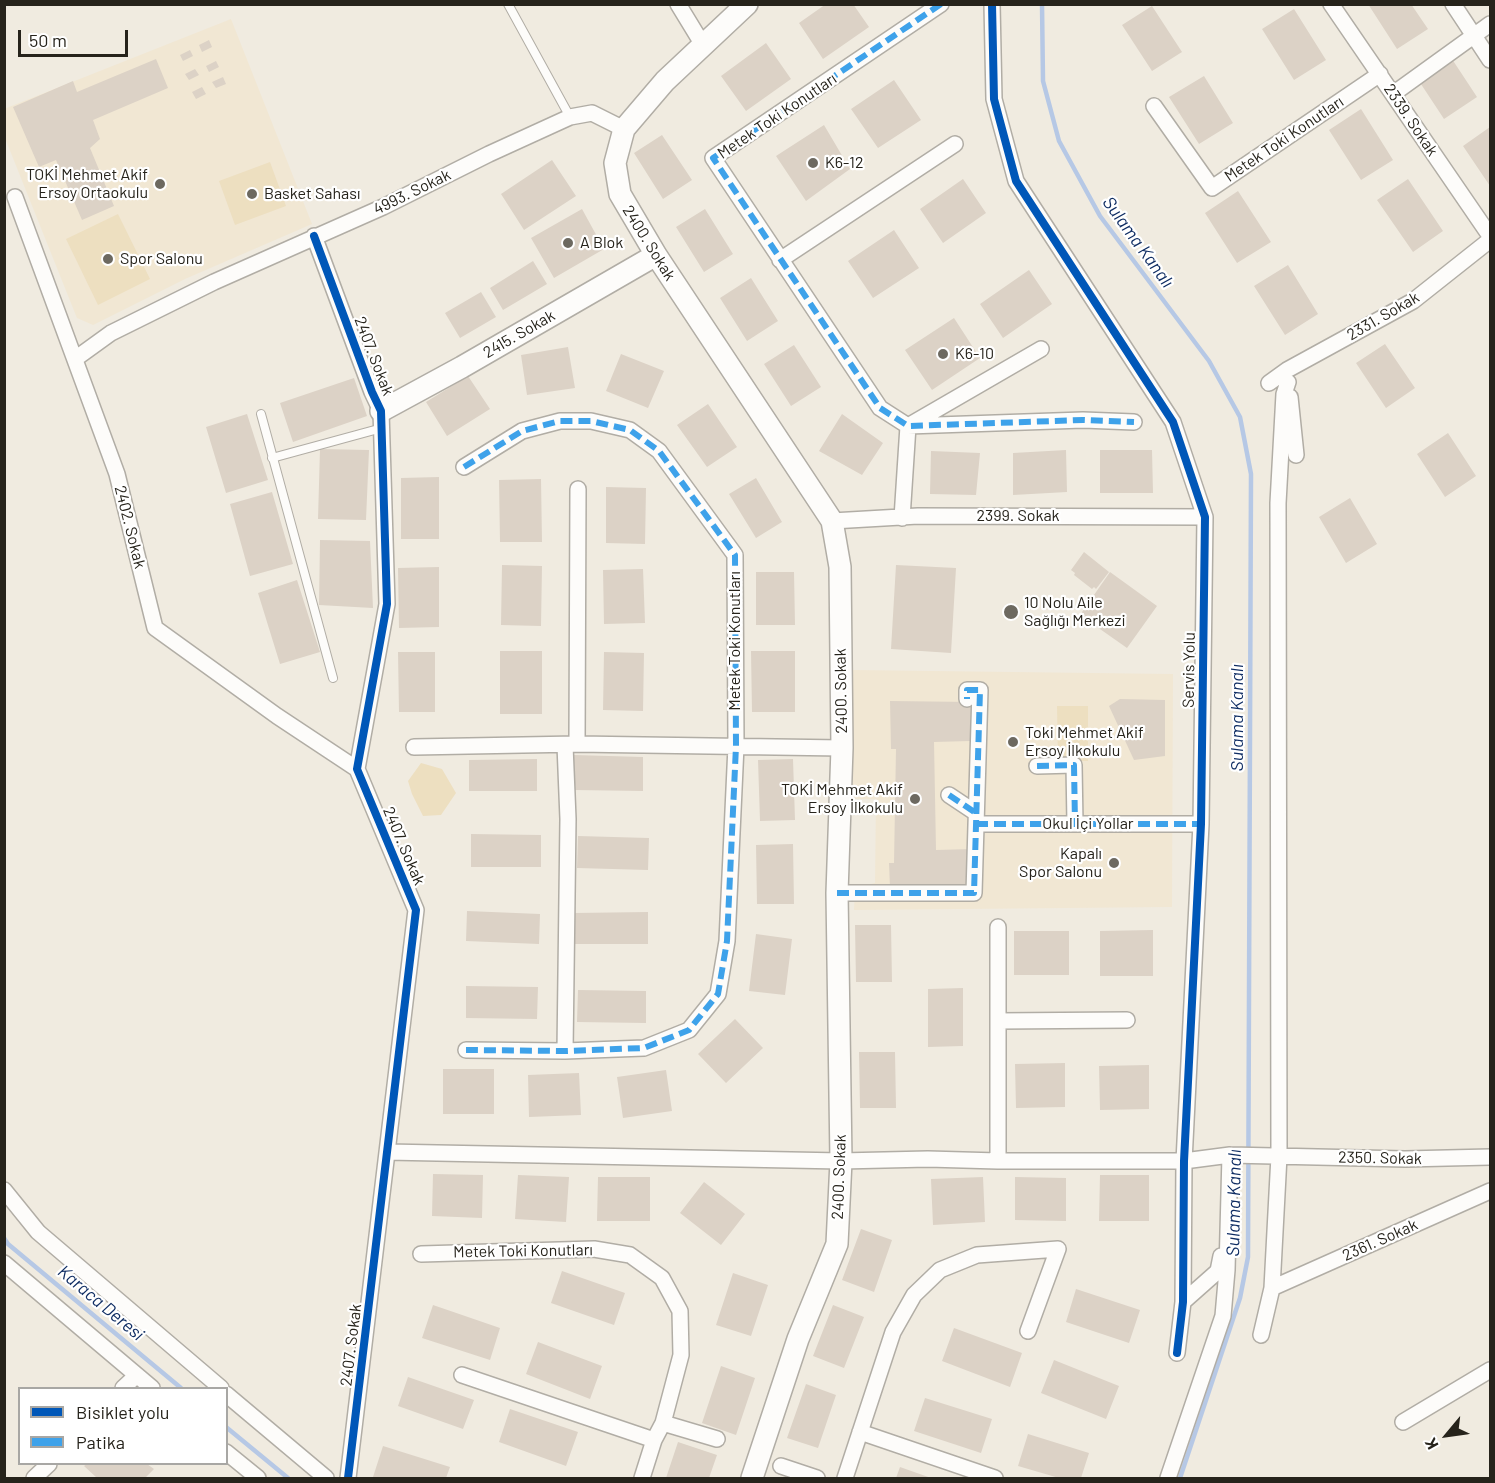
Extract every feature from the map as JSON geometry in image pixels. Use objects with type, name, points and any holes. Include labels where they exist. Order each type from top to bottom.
[{"type":"main road","name":"2400. Sokak","points":[[747,4],[664,81],[624,129],[615,163],[620,194],[656,255],[832,521],[840,567],[842,748],[837,893],[841,1161],[837,1244],[798,1339],[752,1479]]},
{"type":"main road","name":"2415. Sokak","points":[[382,419],[462,367],[656,255]]},
{"type":"street","points":[[678,4],[703,45]]},
{"type":"street","name":"Metek Toki Konutları","points":[[909,426],[880,408],[713,158],[941,4]]},
{"type":"street","name":"Servis Yolu","points":[[992,4],[994,99],[1017,181],[1173,422],[1205,517],[1201,824],[1184,1161],[1183,1302],[1177,1353]]},
{"type":"street","name":"2339. Sokak","points":[[1331,4],[1491,238]]},
{"type":"street","points":[[1453,4],[1491,60]]},
{"type":"street","points":[[1393,94],[1491,24]]},
{"type":"street","name":"Metek Toki Konutları","points":[[1154,106],[1212,188],[1380,74]]},
{"type":"street","name":"4993. Sokak","points":[[75,359],[111,333],[214,282],[383,207],[570,117],[592,113],[624,129]]},
{"type":"street","points":[[780,260],[955,144]]},
{"type":"street","name":"2402. Sokak","points":[[15,197],[117,474],[155,628],[277,716],[357,769]]},
{"type":"street","name":"2407. Sokak","points":[[314,236],[382,419],[387,604],[357,769],[416,910],[348,1479]]},
{"type":"street","name":"2331. Sokak","points":[[1269,383],[1288,376],[1413,301],[1491,238]]},
{"type":"street","points":[[909,426],[1041,349]]},
{"type":"street","points":[[1288,376],[1296,455]]},
{"type":"street","points":[[1261,1335],[1272,1288],[1278,503],[1284,394],[1288,376]]},
{"type":"street","points":[[909,426],[1083,420],[1134,422]]},
{"type":"street","name":"Metek Toki Konutları","points":[[464,467],[522,431],[560,421],[591,421],[630,430],[659,451],[735,555],[736,746],[727,940],[718,994],[689,1030],[644,1048],[565,1051],[466,1050]]},
{"type":"street","points":[[902,518],[909,426]]},
{"type":"street","points":[[565,1051],[568,819],[578,489]]},
{"type":"street","name":"2399. Sokak","points":[[832,521],[902,518],[1205,517]]},
{"type":"street","points":[[837,893],[974,893],[980,690],[967,690],[967,699]]},
{"type":"street","points":[[414,747],[571,744],[842,748]]},
{"type":"street","points":[[1037,766],[1074,765],[1075,824]]},
{"type":"street","points":[[949,795],[976,818]]},
{"type":"street","name":"Okul İçi Yollar","points":[[976,818],[1075,824],[1201,824]]},
{"type":"street","points":[[998,927],[998,1161]]},
{"type":"street","points":[[998,1021],[1127,1020]]},
{"type":"street","name":"2350. Sokak","points":[[387,1152],[841,1161],[928,1159],[1184,1161],[1228,1155],[1405,1159],[1491,1157]]},
{"type":"street","points":[[1183,1302],[1218,1271],[1221,1261],[1228,1155]]},
{"type":"street","points":[[1168,1479],[1223,1316],[1227,1270],[1228,1155]]},
{"type":"street","points":[[4,1190],[38,1232],[218,1387]]},
{"type":"street","name":"2361. Sokak","points":[[1272,1288],[1490,1192]]},
{"type":"street","name":"Metek Toki Konutları","points":[[421,1254],[594,1249],[630,1255],[662,1278],[680,1311],[681,1355],[663,1423],[654,1440],[642,1479]]},
{"type":"street","points":[[845,1479],[893,1332],[914,1295],[940,1270],[977,1255],[1058,1249],[1028,1331]]},
{"type":"street","points":[[4,1263],[150,1387]]},
{"type":"street","points":[[1403,1422],[1491,1370]]},
{"type":"street","points":[[125,1387],[137,1375]]},
{"type":"street","points":[[462,1375],[654,1440]]},
{"type":"street","points":[[228,1396],[326,1479]]},
{"type":"street","points":[[663,1423],[717,1439]]},
{"type":"street","points":[[860,1431],[995,1479]]},
{"type":"street","points":[[228,1454],[258,1479]]},
{"type":"street","points":[[34,1479],[48,1465]]},
{"type":"street","points":[[781,1466],[817,1479]]},
{"type":"lane","points":[[508,4],[570,117]]},
{"type":"lane","points":[[261,414],[333,678]]},
{"type":"lane","points":[[272,458],[382,419]]},
{"type":"shaded area","name":"TOKİ Mehmet Akif Ersoy Ortaokulu","points":[[231,19],[312,224],[185,279],[93,325],[77,318],[5,138],[4,109]]},
{"type":"shaded area","name":"Basket Sahası","points":[[270,162],[286,206],[235,225],[219,181]]},
{"type":"shaded area","name":"Spor Salonu","points":[[118,214],[150,279],[98,305],[66,239]]},
{"type":"shaded area","name":"Toki Mehmet Akif Ersoy İlkokulu","points":[[853,670],[1173,674],[1172,907],[854,910],[855,888],[875,883],[876,799],[852,799]]},
{"type":"shaded area","points":[[1057,706],[1088,706],[1088,761],[1058,761]]},
{"type":"shaded area","points":[[421,763],[442,769],[456,793],[441,815],[423,816],[412,794],[408,781]]},
{"type":"building","points":[[826,4],[853,4],[869,27],[823,59],[799,23]]},
{"type":"building","points":[[1368,4],[1411,4],[1428,29],[1397,49]]},
{"type":"building","points":[[1152,6],[1182,52],[1152,71],[1122,25]]},
{"type":"building","points":[[1294,9],[1326,60],[1294,80],[1262,29]]},
{"type":"building","points":[[209,40],[212,47],[202,52],[199,45]]},
{"type":"building","points":[[766,43],[791,79],[746,111],[721,76]]},
{"type":"building","points":[[190,50],[193,56],[183,61],[180,55]]},
{"type":"building","points":[[1450,56],[1477,97],[1444,119],[1417,78]]},
{"type":"building","name":"TOKİ Mehmet Akif Ersoy Ortaokulu","points":[[156,59],[168,88],[93,120],[100,139],[90,148],[114,206],[82,220],[56,160],[39,167],[13,107],[73,81],[77,92]]},
{"type":"building","points":[[216,61],[219,67],[209,72],[206,66]]},
{"type":"building","points":[[195,69],[199,75],[189,80],[185,74]]},
{"type":"building","points":[[1204,76],[1233,123],[1199,144],[1169,97]]},
{"type":"building","points":[[223,77],[226,84],[216,88],[212,82]]},
{"type":"building","points":[[894,80],[921,120],[878,148],[851,109]]},
{"type":"building","points":[[202,87],[206,94],[196,99],[192,92]]},
{"type":"building","points":[[1361,109],[1393,160],[1361,180],[1329,130]]},
{"type":"building","name":"K6-12","points":[[824,125],[850,169],[806,201],[776,156]]},
{"type":"building","points":[[1490,127],[1490,186],[1463,146]]},
{"type":"building","points":[[662,135],[692,180],[663,199],[634,153]]},
{"type":"building","points":[[552,160],[576,196],[524,230],[501,194]]},
{"type":"building","points":[[963,179],[986,213],[943,243],[920,209]]},
{"type":"building","points":[[1408,179],[1443,231],[1413,252],[1377,200]]},
{"type":"building","points":[[1238,191],[1271,242],[1237,263],[1205,213]]},
{"type":"building","name":"A Blok","points":[[582,209],[604,249],[554,278],[531,238]]},
{"type":"building","points":[[705,209],[733,254],[704,272],[676,227]]},
{"type":"building","points":[[894,230],[919,268],[873,298],[848,261]]},
{"type":"building","points":[[533,261],[547,284],[503,310],[490,288]]},
{"type":"building","points":[[1288,265],[1318,314],[1285,335],[1254,286]]},
{"type":"building","points":[[1029,270],[1052,304],[1003,338],[980,304]]},
{"type":"building","points":[[751,278],[778,321],[747,341],[720,298]]},
{"type":"building","points":[[481,292],[496,317],[460,338],[445,313]]},
{"type":"building","name":"K6-10","points":[[954,318],[980,358],[932,390],[905,350]]},
{"type":"building","points":[[1385,344],[1415,388],[1386,408],[1356,363]]},
{"type":"building","points":[[794,345],[821,387],[791,406],[764,364]]},
{"type":"building","points":[[568,347],[575,388],[527,395],[521,355]]},
{"type":"building","points":[[621,354],[664,371],[648,408],[606,391]]},
{"type":"building","points":[[468,376],[490,409],[447,436],[426,402]]},
{"type":"building","points":[[354,378],[367,416],[293,442],[280,403]]},
{"type":"building","points":[[708,404],[737,447],[707,467],[677,425]]},
{"type":"building","points":[[247,414],[268,480],[226,493],[206,427]]},
{"type":"building","points":[[842,414],[883,443],[862,475],[819,451]]},
{"type":"building","points":[[1448,433],[1476,476],[1445,497],[1417,454]]},
{"type":"building","points":[[320,449],[369,450],[366,520],[318,519]]},
{"type":"building","points":[[1066,450],[1067,492],[1013,495],[1013,453]]},
{"type":"building","points":[[1100,450],[1152,450],[1153,493],[1100,493]]},
{"type":"building","points":[[931,451],[980,453],[976,495],[930,494]]},
{"type":"building","points":[[439,477],[439,539],[401,539],[401,478]]},
{"type":"building","points":[[756,478],[782,522],[756,538],[729,494]]},
{"type":"building","points":[[541,479],[542,542],[500,542],[499,480]]},
{"type":"building","points":[[606,487],[646,488],[645,544],[606,543]]},
{"type":"building","points":[[272,492],[293,564],[250,576],[230,504]]},
{"type":"building","points":[[1350,498],[1377,544],[1346,563],[1319,517]]},
{"type":"building","points":[[320,540],[370,541],[373,608],[319,605]]},
{"type":"building","points":[[1084,552],[1109,572],[1096,589],[1094,587],[1092,589],[1071,570]]},
{"type":"building","points":[[502,565],[542,566],[541,626],[501,625]]},
{"type":"building","points":[[896,565],[956,568],[951,653],[891,649]]},
{"type":"building","points":[[439,567],[439,627],[399,628],[398,568]]},
{"type":"building","points":[[643,569],[645,623],[604,624],[603,570]]},
{"type":"building","points":[[756,572],[794,572],[795,625],[756,625]]},
{"type":"building","points":[[1110,572],[1157,606],[1127,648],[1080,615]]},
{"type":"building","points":[[297,580],[320,652],[280,664],[258,593]]},
{"type":"building","points":[[500,651],[542,651],[542,714],[500,714]]},
{"type":"building","points":[[751,651],[795,651],[795,712],[752,712]]},
{"type":"building","points":[[398,652],[435,652],[435,712],[399,712]]},
{"type":"building","points":[[604,652],[644,653],[643,711],[603,710]]},
{"type":"building","points":[[1120,699],[1165,700],[1165,756],[1134,760],[1109,706]]},
{"type":"building","name":"TOKİ Mehmet Akif Ersoy İlkokulu","points":[[890,701],[971,702],[970,741],[934,742],[936,850],[972,849],[970,890],[890,887],[889,863],[894,863],[896,749],[891,749]]},
{"type":"building","points":[[574,755],[643,757],[643,791],[574,790]]},
{"type":"building","points":[[537,759],[537,791],[469,791],[469,760]]},
{"type":"building","points":[[793,759],[795,820],[760,821],[758,760]]},
{"type":"building","points":[[471,834],[541,835],[541,867],[471,867]]},
{"type":"building","points":[[578,836],[649,838],[648,870],[577,868]]},
{"type":"building","points":[[793,844],[794,904],[757,904],[756,845]]},
{"type":"building","points":[[467,911],[540,914],[539,944],[466,941]]},
{"type":"building","points":[[648,912],[648,944],[575,944],[574,913]]},
{"type":"building","points":[[855,925],[891,925],[892,982],[856,982]]},
{"type":"building","points":[[1153,930],[1153,976],[1100,976],[1100,931]]},
{"type":"building","points":[[1014,931],[1069,931],[1069,975],[1014,975]]},
{"type":"building","points":[[756,934],[792,939],[785,995],[749,991]]},
{"type":"building","points":[[466,986],[538,987],[537,1019],[466,1018]]},
{"type":"building","points":[[963,988],[963,1046],[928,1047],[928,989]]},
{"type":"building","points":[[578,990],[646,991],[646,1023],[577,1022]]},
{"type":"building","points":[[735,1019],[763,1048],[726,1083],[698,1054]]},
{"type":"building","points":[[859,1052],[895,1052],[896,1108],[860,1108]]},
{"type":"building","points":[[1065,1063],[1065,1107],[1016,1108],[1015,1064]]},
{"type":"building","points":[[1149,1065],[1149,1109],[1100,1110],[1099,1066]]},
{"type":"building","points":[[443,1069],[494,1069],[494,1114],[443,1114]]},
{"type":"building","points":[[666,1070],[672,1111],[623,1118],[617,1077]]},
{"type":"building","points":[[579,1073],[581,1115],[529,1117],[528,1075]]},
{"type":"building","points":[[433,1174],[483,1175],[482,1218],[432,1216]]},
{"type":"building","points":[[518,1175],[569,1177],[566,1222],[515,1219]]},
{"type":"building","points":[[1100,1175],[1149,1175],[1149,1221],[1099,1221]]},
{"type":"building","points":[[598,1177],[650,1177],[650,1221],[597,1221]]},
{"type":"building","points":[[983,1177],[985,1222],[933,1225],[931,1179]]},
{"type":"building","points":[[1015,1177],[1066,1178],[1066,1221],[1015,1220]]},
{"type":"building","points":[[704,1182],[745,1214],[721,1245],[680,1213]]},
{"type":"building","points":[[861,1229],[892,1240],[874,1292],[842,1280]]},
{"type":"building","points":[[562,1271],[625,1293],[614,1325],[551,1303]]},
{"type":"building","points":[[733,1273],[768,1285],[751,1336],[716,1325]]},
{"type":"building","points":[[1076,1289],[1140,1310],[1129,1343],[1066,1322]]},
{"type":"building","points":[[433,1305],[500,1328],[490,1360],[422,1338]]},
{"type":"building","points":[[833,1305],[864,1317],[844,1368],[813,1356]]},
{"type":"building","points":[[954,1328],[1022,1353],[1010,1387],[942,1361]]},
{"type":"building","points":[[538,1342],[602,1366],[590,1399],[526,1374]]},
{"type":"building","points":[[1054,1360],[1119,1386],[1106,1419],[1041,1393]]},
{"type":"building","points":[[721,1366],[755,1378],[736,1435],[702,1423]]},
{"type":"building","points":[[408,1377],[474,1400],[463,1429],[398,1406]]},
{"type":"building","points":[[806,1384],[836,1395],[818,1448],[787,1438]]},
{"type":"building","points":[[925,1398],[992,1419],[981,1453],[914,1431]]},
{"type":"building","points":[[510,1409],[578,1432],[566,1466],[499,1442]]},
{"type":"building","points":[[1028,1434],[1089,1453],[1081,1478],[1059,1478],[1018,1466]]},
{"type":"building","points":[[678,1442],[717,1455],[709,1478],[666,1478]]},
{"type":"building","points":[[383,1446],[450,1467],[446,1478],[373,1477]]},
{"type":"building","points":[[148,1465],[154,1469],[145,1478],[97,1478],[84,1466]]},
{"type":"building","points":[[900,1467],[931,1478],[896,1478]]},
{"type":"waterway","name":"Sulama Kanalı","points":[[1042,4],[1043,81],[1059,141],[1100,216],[1209,361],[1240,417],[1251,474],[1248,1257],[1240,1298],[1180,1478]]},
{"type":"waterway","name":"Karaca Deresi","points":[[4,1238],[8,1244],[180,1387]]},
{"type":"waterway","name":"Karaca Deresi","points":[[228,1429],[288,1478]]},
{"type":"marked path","points":[[941,4],[713,158],[880,408],[908,426],[1083,420],[1134,422]]},
{"type":"marked path","points":[[464,467],[522,431],[560,421],[591,421],[630,430],[659,451],[735,555],[736,746],[727,941],[718,994],[689,1030],[644,1048],[565,1051],[466,1050]]},
{"type":"marked path","points":[[837,893],[974,893],[980,690],[967,690],[967,699]]},
{"type":"marked path","points":[[1037,766],[1074,765],[1075,824]]},
{"type":"marked path","points":[[949,795],[976,813]]},
{"type":"marked path","points":[[976,824],[1201,824]]},
{"type":"cycle path","points":[[992,4],[994,99],[1016,181],[1173,422],[1205,517],[1201,824],[1184,1161],[1183,1302],[1177,1353]]},
{"type":"cycle path","points":[[314,236],[381,411],[387,604],[357,769],[416,910],[348,1478]]},
{"type":"place","name":"K6-12","points":[[813,163]]},
{"type":"place","name":"TOKİ Mehmet Akif Ersoy Ortaokulu","points":[[160,184]]},
{"type":"place","name":"Basket Sahası","points":[[252,194]]},
{"type":"place","name":"A Blok","points":[[568,243]]},
{"type":"place","name":"Spor Salonu","points":[[108,259]]},
{"type":"place","name":"K6-10","points":[[943,354]]},
{"type":"place","name":"10 Nolu Aile Sağlığı Merkezi","points":[[1011,612]]},
{"type":"place","name":"Toki Mehmet Akif Ersoy İlkokulu","points":[[1013,742]]},
{"type":"place","name":"TOKİ Mehmet Akif Ersoy İlkokulu","points":[[915,799]]},
{"type":"place","name":"Kapalı Spor Salonu","points":[[1114,863]]}]
